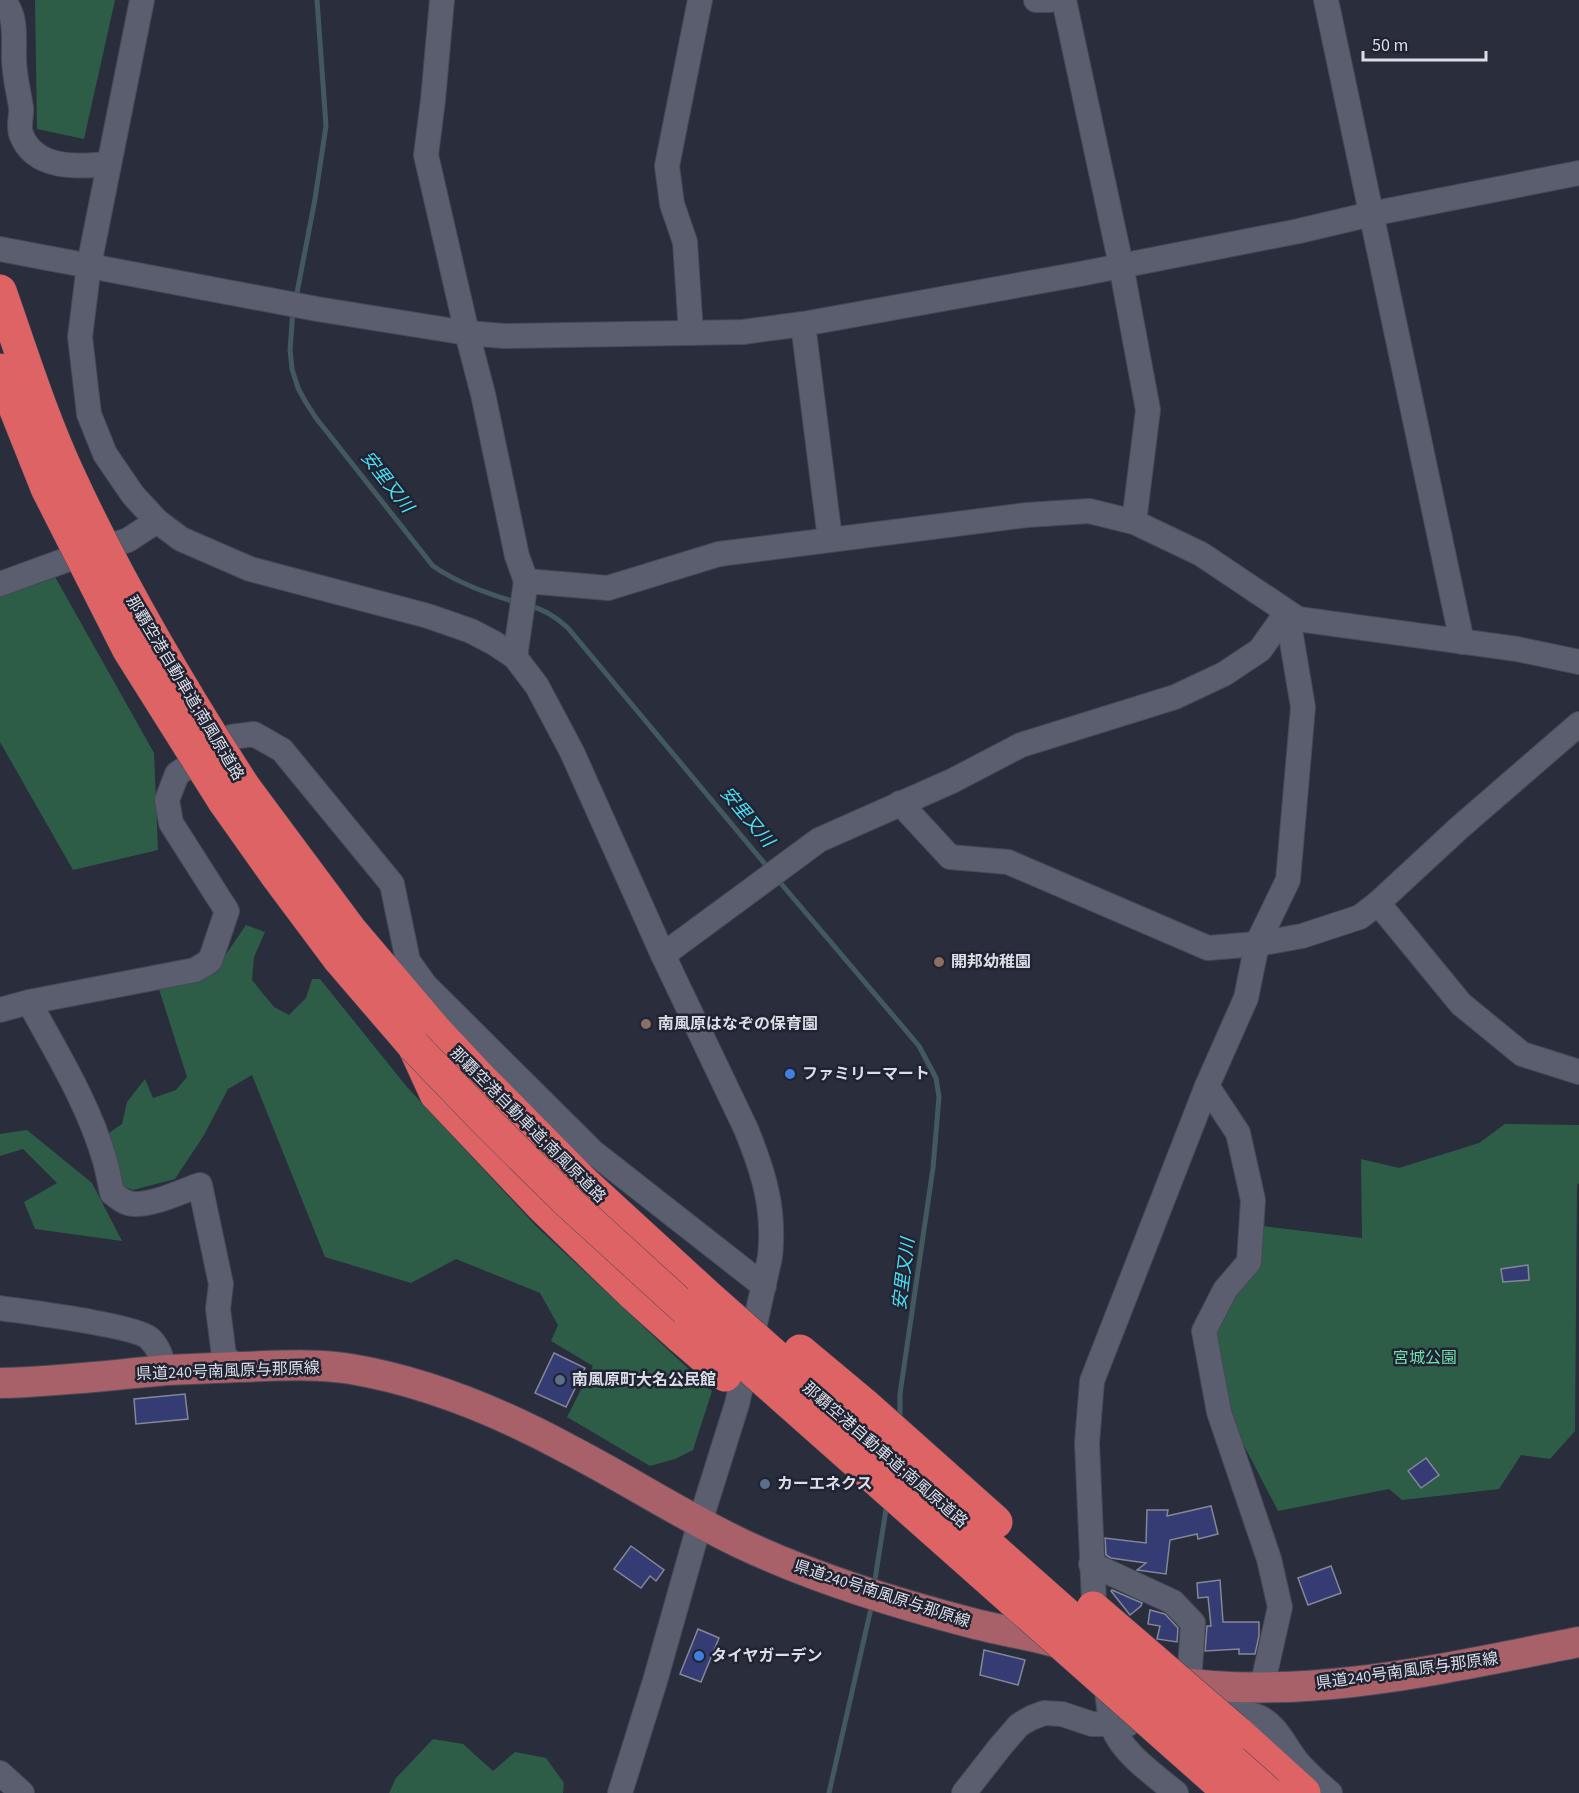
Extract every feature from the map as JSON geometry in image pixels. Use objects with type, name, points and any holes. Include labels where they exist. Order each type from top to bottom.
[{"type":"highway","name":"那覇空港自動車道;南風原道路","points":[[0,291],[42,412],[69,477],[151,636],[199,717],[234,794]]},
{"type":"highway","name":"那覇空港自動車道;南風原道路","points":[[0,370],[46,488],[129,650],[346,946],[414,1046],[575,1209],[737,1356],[1230,1793]]},
{"type":"highway","name":"那覇空港自動車道;南風原道路","points":[[346,946],[428,1021],[479,1077],[583,1182],[704,1293],[1268,1793]]},
{"type":"highway","points":[[414,1046],[436,1094],[543,1207],[632,1293],[1208,1793]]},
{"type":"highway","points":[[704,1293],[749,1313],[811,1360],[1304,1793]]},
{"type":"main road","name":"県道240号南風原与那原線","points":[[0,1383],[38,1383],[164,1371],[272,1366],[350,1369],[418,1385],[472,1403],[515,1422],[569,1449],[700,1522],[775,1558],[827,1579],[902,1604],[971,1623],[1055,1642],[1151,1677],[1189,1684],[1262,1687],[1337,1684],[1449,1668],[1579,1642]]},
{"type":"street","points":[[2,0],[7,4],[14,27],[14,64],[22,110],[20,133],[34,156],[56,164],[85,166],[109,164]]},
{"type":"street","points":[[142,0],[89,265],[80,337],[89,414],[105,454],[133,495],[157,521],[181,539],[250,568],[428,616],[471,631],[515,657],[537,686],[572,752],[663,955],[746,1129],[766,1183],[771,1209],[772,1234],[764,1286],[737,1404],[620,1793]]},
{"type":"street","points":[[442,0],[426,155],[483,394],[517,556],[526,581],[515,657]]},
{"type":"street","points":[[691,333],[685,242],[672,204],[667,166],[700,0]]},
{"type":"street","points":[[1036,0],[1050,0]]},
{"type":"street","points":[[1064,0],[1121,266],[1148,410],[1134,522]]},
{"type":"street","points":[[1326,0],[1462,642]]},
{"type":"street","points":[[0,249],[317,309],[467,333],[504,336],[743,332],[803,324],[1121,266],[1579,173]]},
{"type":"street","points":[[803,324],[830,539]]},
{"type":"street","points":[[526,581],[608,588],[719,554],[1027,515],[1089,511],[1134,522],[1202,554],[1298,619],[1517,649],[1579,662]]},
{"type":"street","points":[[0,584],[128,540],[157,521]]},
{"type":"street","points":[[663,955],[819,840],[952,781],[1021,745],[1175,698],[1224,674],[1260,650],[1287,612]]},
{"type":"street","points":[[1176,1793],[1124,1747],[1112,1724],[1094,1618],[1087,1443],[1092,1382],[1207,1086],[1246,998],[1257,944],[1288,880],[1303,707],[1287,612]]},
{"type":"street","points":[[900,803],[950,857],[1008,862],[1208,948],[1257,944],[1302,936],[1360,917],[1579,724]]},
{"type":"street","points":[[0,1010],[29,1002],[195,970],[210,961],[228,911],[171,823],[167,800],[177,774],[231,737],[254,734],[282,750],[392,884],[408,961],[425,985],[593,1152],[764,1286]]},
{"type":"street","points":[[1378,903],[1461,1004],[1522,1054],[1579,1072]]},
{"type":"street","points":[[29,1002],[90,1119],[105,1162],[112,1193],[124,1202],[135,1204],[156,1200],[200,1185],[221,1284],[218,1309],[224,1356],[237,1367]]},
{"type":"street","points":[[1207,1086],[1238,1133],[1253,1200],[1249,1262],[1225,1290],[1204,1331],[1219,1412],[1269,1559],[1280,1607],[1262,1687]]},
{"type":"street","points":[[0,1308],[141,1333],[154,1343],[162,1355],[164,1371]]},
{"type":"street","points":[[1091,1564],[1173,1602],[1193,1623],[1189,1684]]},
{"type":"street","points":[[973,1791],[1019,1725],[1044,1713],[1062,1714],[1092,1724],[1137,1724],[1195,1713],[1230,1712],[1256,1716],[1265,1720],[1297,1761],[1330,1793]]},
{"type":"street","points":[[0,1773],[22,1793]]},
{"type":"green space","points":[[35,0],[115,0],[84,139],[37,129]]},
{"type":"green space","points":[[54,575],[154,753],[158,850],[73,870],[0,742],[0,592]]},
{"type":"green space","points":[[246,925],[265,932],[254,957],[252,980],[274,1007],[289,1015],[306,998],[312,979],[320,979],[407,1087],[536,1226],[712,1391],[693,1450],[675,1459],[650,1466],[567,1417],[593,1366],[551,1341],[558,1325],[540,1293],[456,1259],[411,1283],[325,1257],[252,1075],[228,1089],[204,1135],[175,1179],[133,1190],[118,1184],[106,1135],[122,1124],[127,1102],[145,1079],[153,1098],[176,1090],[187,1077],[157,983],[218,966]]},
{"type":"green space","name":"宮城公園","points":[[1505,1124],[1579,1125],[1575,1431],[1550,1459],[1521,1455],[1499,1489],[1402,1500],[1389,1489],[1278,1511],[1237,1432],[1222,1393],[1214,1340],[1218,1320],[1261,1265],[1262,1226],[1362,1238],[1361,1159],[1399,1168],[1479,1143]]},
{"type":"green space","points":[[27,1130],[92,1183],[122,1241],[35,1229],[24,1202],[57,1183],[23,1149],[0,1156],[0,1134]]},
{"type":"green space","points":[[433,1739],[463,1744],[493,1771],[515,1752],[546,1758],[564,1783],[563,1793],[389,1793],[396,1778]]},
{"type":"building","points":[[1528,1265],[1529,1280],[1503,1282],[1501,1269]]},
{"type":"building","name":"南風原町大名公民館","points":[[554,1353],[585,1368],[566,1407],[535,1393]]},
{"type":"building","points":[[185,1394],[188,1419],[136,1424],[134,1399]]},
{"type":"building","points":[[1426,1458],[1439,1475],[1421,1488],[1408,1471]]},
{"type":"building","points":[[1211,1506],[1218,1534],[1198,1539],[1197,1534],[1170,1540],[1166,1574],[1137,1570],[1146,1563],[1111,1558],[1106,1555],[1105,1538],[1146,1543],[1147,1510],[1168,1510],[1167,1516]]},
{"type":"building","points":[[631,1546],[664,1570],[656,1581],[650,1576],[641,1588],[614,1569]]},
{"type":"building","points":[[1331,1566],[1341,1593],[1308,1605],[1298,1578]]},
{"type":"building","points":[[1220,1580],[1223,1622],[1259,1622],[1255,1654],[1239,1654],[1239,1649],[1205,1651],[1207,1626],[1211,1626],[1208,1597],[1198,1598],[1197,1583]]},
{"type":"building","points":[[1112,1590],[1142,1603],[1141,1606],[1130,1615]]},
{"type":"building","points":[[1150,1610],[1165,1614],[1178,1628],[1177,1642],[1157,1639],[1160,1626],[1148,1624]]},
{"type":"building","name":"タイヤガーデン","points":[[698,1629],[719,1638],[701,1682],[680,1674]]},
{"type":"building","points":[[984,1650],[1025,1660],[1018,1685],[980,1675]]},
{"type":"waterway","name":"安里又川","points":[[296,298],[326,126],[317,0]]},
{"type":"waterway","name":"安里又川","points":[[293,310],[290,350],[292,369],[298,388],[316,418],[433,566],[452,578],[515,602]]},
{"type":"waterway","name":"安里又川","points":[[530,606],[550,614],[568,628],[770,870]]},
{"type":"waterway","name":"安里又川","points":[[778,880],[919,1046],[936,1078],[939,1097],[933,1168],[900,1394],[900,1420]]},
{"type":"waterway","name":"安里又川","points":[[874,1586],[887,1503]]},
{"type":"waterway","name":"安里又川","points":[[829,1793],[872,1604]]},
{"type":"place","name":"開邦幼稚園","points":[[939,962]]},
{"type":"place","name":"南風原はなぞの保育園","points":[[646,1024]]},
{"type":"place","name":"ファミリーマート","points":[[790,1074]]},
{"type":"place","name":"南風原町大名公民館","points":[[560,1380]]},
{"type":"place","name":"カーエネクス","points":[[765,1484]]},
{"type":"place","name":"タイヤガーデン","points":[[699,1656]]}]
